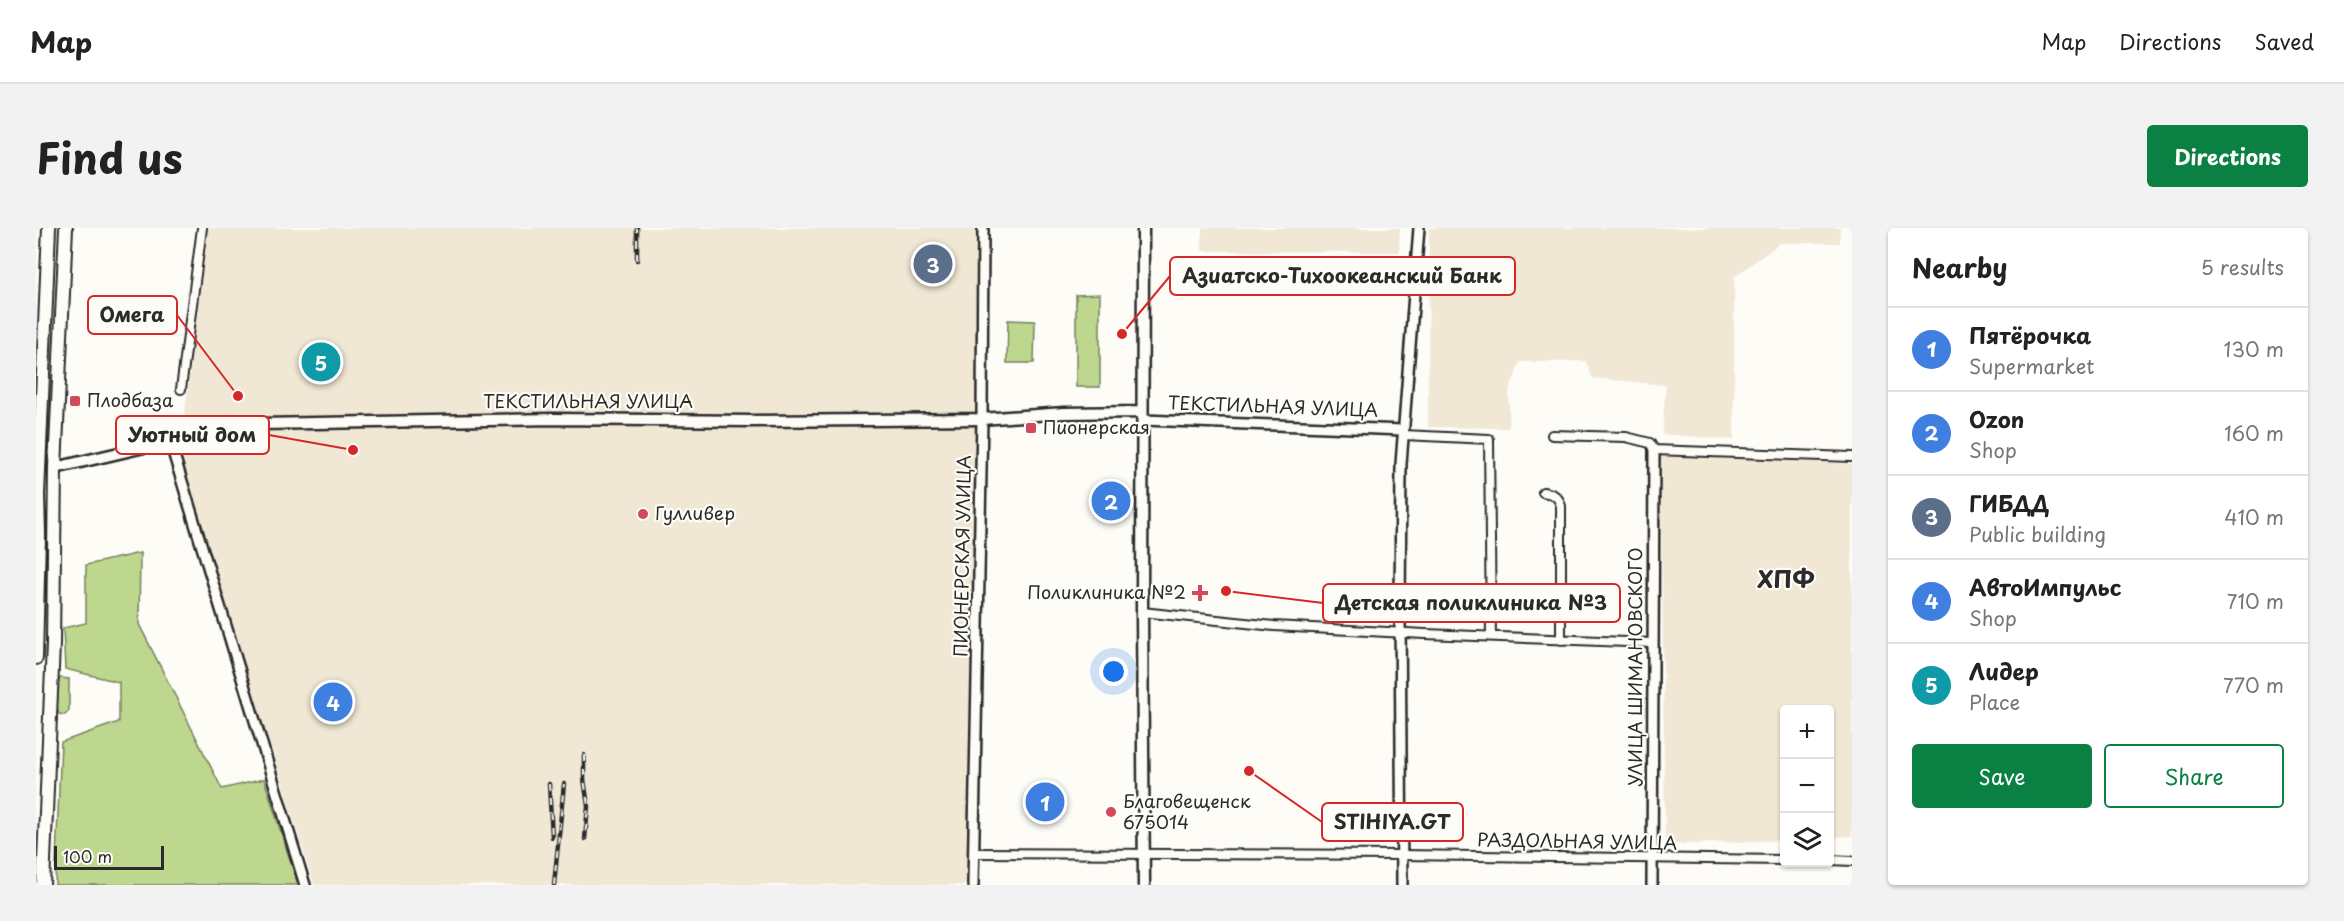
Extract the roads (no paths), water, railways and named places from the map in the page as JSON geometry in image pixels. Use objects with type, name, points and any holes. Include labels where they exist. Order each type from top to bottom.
[{"type":"main road","points":[[36,658],[37,471],[49,228]]},
{"type":"main road","points":[[43,885],[53,644],[55,468],[66,228]]},
{"type":"main road","points":[[1143,228],[1144,885]]},
{"type":"main road","name":"ТЕКСТИЛЬНАЯ УЛИЦА","points":[[37,471],[237,426],[279,423],[554,419],[751,421],[982,418],[1065,413],[1142,416]]},
{"type":"street","points":[[181,389],[202,228]]},
{"type":"street","name":"ПИОНЕРСКАЯ УЛИЦА","points":[[973,885],[982,418],[983,228]]},
{"type":"street","points":[[1402,885],[1400,632],[1403,433],[1419,228]]},
{"type":"street","name":"ТЕКСТИЛЬНАЯ УЛИЦА","points":[[1142,416],[1489,439],[1491,636]]},
{"type":"street","points":[[1552,435],[1626,437],[1650,443],[1654,450],[1852,457]]},
{"type":"street","points":[[170,442],[304,885]]},
{"type":"street","name":"УЛИЦА ШИМАНОВСКОГО","points":[[1652,885],[1654,450]]},
{"type":"street","points":[[1543,492],[1559,498],[1561,506],[1561,640]]},
{"type":"street","points":[[1142,612],[1274,626],[1653,643]]},
{"type":"street","name":"РАЗДОЛЬНАЯ УЛИЦА","points":[[974,853],[1780,860]]},
{"type":"street","points":[[1834,860],[1852,861]]},
{"type":"railway","points":[[637,228],[637,260]]},
{"type":"railway","points":[[584,755],[584,779],[588,806],[585,839]]},
{"type":"railway","points":[[549,784],[552,837]]},
{"type":"railway","points":[[554,885],[564,784]]},
{"type":"place","name":"ГИБДД","points":[[933,264]]},
{"type":"place","name":"Азиатско-Тихоокеанский Банк","points":[[1122,334]]},
{"type":"place","name":"Лидер","points":[[321,362]]},
{"type":"place","name":"Омега","points":[[238,396]]},
{"type":"place","name":"Плодбаза","points":[[75,401]]},
{"type":"place","name":"Пионерская","points":[[1031,428]]},
{"type":"place","name":"Уютный дом","points":[[353,450]]},
{"type":"place","name":"Ozon","points":[[1111,501]]},
{"type":"place","name":"Гулливер","points":[[643,514]]},
{"type":"place","name":"Детская поликлиника №3","points":[[1226,591]]},
{"type":"place","name":"Поликлиника №2","points":[[1200,593]]},
{"type":"place","name":"АвтоИмпульс","points":[[333,702]]},
{"type":"place","name":"STIHIYA.GT","points":[[1249,771]]},
{"type":"place","name":"Пятёрочка","points":[[1045,802]]},
{"type":"place","name":"Благовещенск 675014","points":[[1111,812]]},
{"type":"district","name":"ХПФ","points":[[1786,580]]}]
